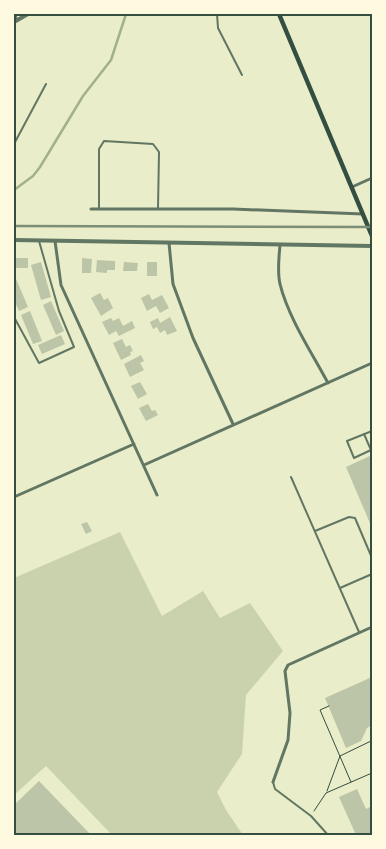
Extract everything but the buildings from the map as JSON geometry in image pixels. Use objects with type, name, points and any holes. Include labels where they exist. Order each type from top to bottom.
[{"type":"main road","points":[[279,14],[372,236]]},
{"type":"street","points":[[14,14],[15,22],[28,14]]},
{"type":"street","points":[[352,187],[372,178]]},
{"type":"street","points":[[91,209],[234,209],[363,214]]},
{"type":"street","points":[[14,240],[372,246]]},
{"type":"street","points":[[55,241],[61,285],[157,495]]},
{"type":"street","points":[[169,243],[173,284],[193,338],[233,424]]},
{"type":"street","points":[[280,245],[278,266],[280,285],[296,322],[328,383]]},
{"type":"street","points":[[144,465],[372,363]]},
{"type":"street","points":[[14,497],[134,444]]},
{"type":"street","points":[[273,782],[288,740],[290,713],[284,671],[288,665],[372,627]]},
{"type":"lane","points":[[217,14],[218,28],[242,75]]},
{"type":"lane","points":[[14,144],[46,84]]},
{"type":"lane","points":[[99,209],[99,149],[104,141],[153,144],[157,147],[159,152],[158,209]]},
{"type":"lane","points":[[14,317],[39,363],[74,348],[58,310],[39,241]]},
{"type":"lane","points":[[364,434],[371,450],[354,458],[347,441],[364,434],[372,431]]},
{"type":"lane","points":[[291,477],[359,632]]},
{"type":"lane","points":[[315,531],[349,517],[355,518],[372,558]]},
{"type":"lane","points":[[340,588],[372,574]]},
{"type":"lane","points":[[273,782],[275,789],[311,816],[328,835]]},
{"type":"path","points":[[329,706],[320,710],[351,782]]},
{"type":"path","points":[[311,816],[326,793],[340,756],[372,743],[372,726]]},
{"type":"path","points":[[326,793],[372,773]]},
{"type":"green space","points":[[120,532],[162,616],[203,591],[220,618],[250,603],[283,651],[246,695],[242,754],[217,792],[226,810],[243,835],[112,835],[46,766],[14,795],[14,578]]},
{"type":"waterway","points":[[14,190],[33,176],[40,167],[83,96],[111,60],[126,14]]},
{"type":"railway","points":[[14,226],[372,227]]}]
